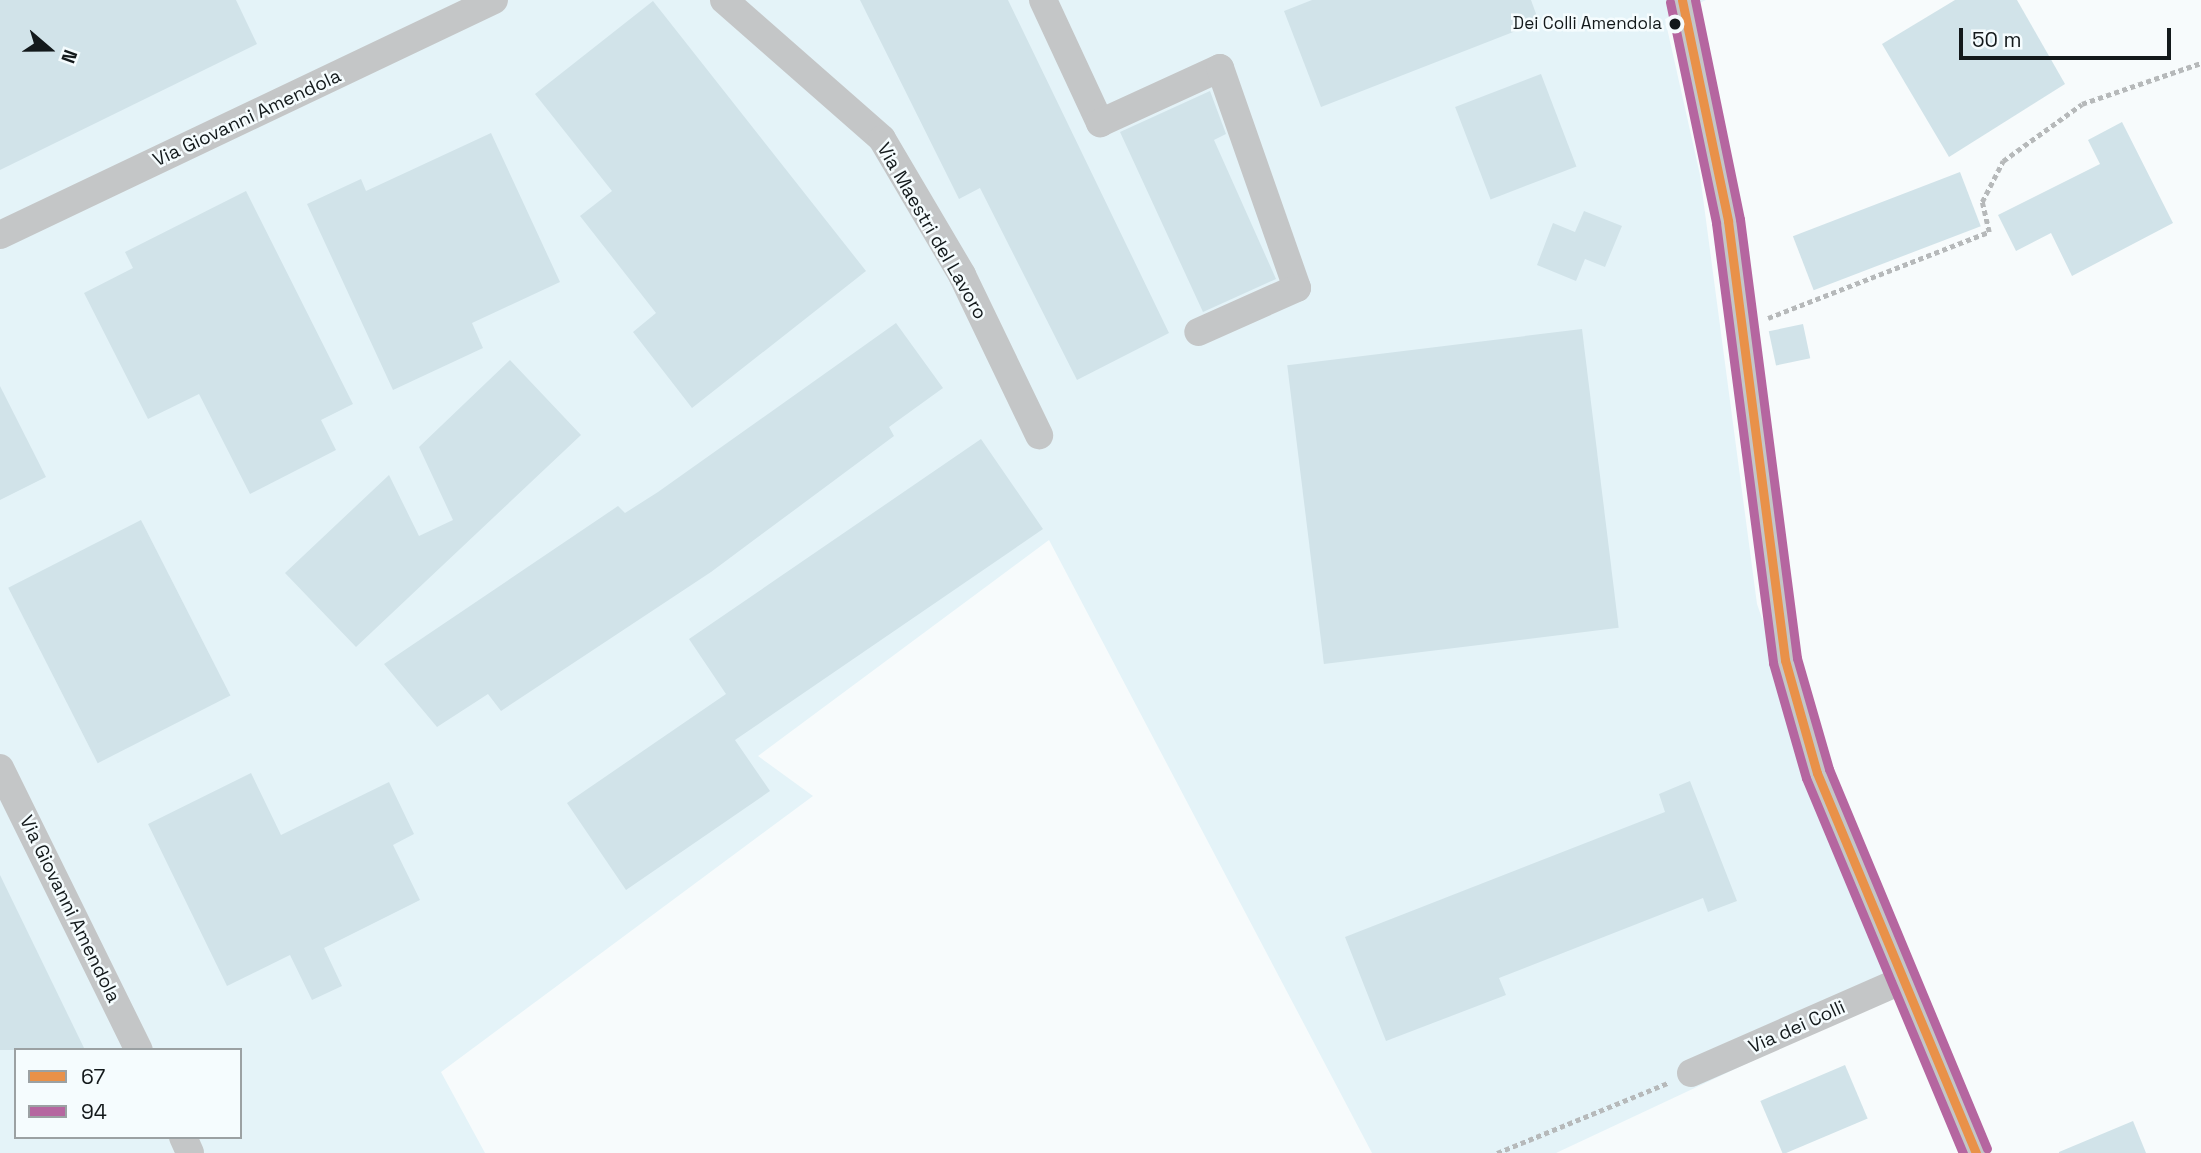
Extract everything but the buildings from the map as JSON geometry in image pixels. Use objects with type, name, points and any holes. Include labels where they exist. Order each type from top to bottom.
[{"type":"street","name":"Via Giovanni Amendola","points":[[0,235],[494,0]]},
{"type":"street","name":"Via Maestri del Lavoro","points":[[724,0],[882,139],[962,275],[1039,435]]},
{"type":"street","points":[[1043,0],[1100,124],[1220,68],[1297,288],[1198,332]]},
{"type":"street","points":[[1682,0],[1728,220],[1785,660],[1817,773],[1976,1153]]},
{"type":"street","name":"Via Giovanni Amendola","points":[[0,768],[138,1048]]},
{"type":"street","name":"Via dei Colli","points":[[1692,1073],[1903,980]]},
{"type":"path","points":[[1741,329],[1989,232],[1982,202],[2003,161],[2081,104],[2201,63]]},
{"type":"path","points":[[1497,1153],[1692,1073]]},
{"type":"shaded area","points":[[0,0],[1706,0],[1665,19],[1700,175],[1757,604],[1893,995],[1556,1153],[1372,1153],[1049,540],[758,756],[813,796],[441,1072],[485,1153],[0,1153]]},
{"type":"transit line","name":"67","points":[[1682,0],[1728,221],[1785,660],[1817,773],[1976,1153]]},
{"type":"transit line","points":[[1695,0],[1740,219],[1797,658],[1829,769],[1987,1148]]},
{"type":"transit line","name":"94","points":[[1670,2],[1716,223],[1773,663],[1806,778],[1963,1153]]},
{"type":"place","name":"Dei Colli Amendola","points":[[1675,24]]}]
